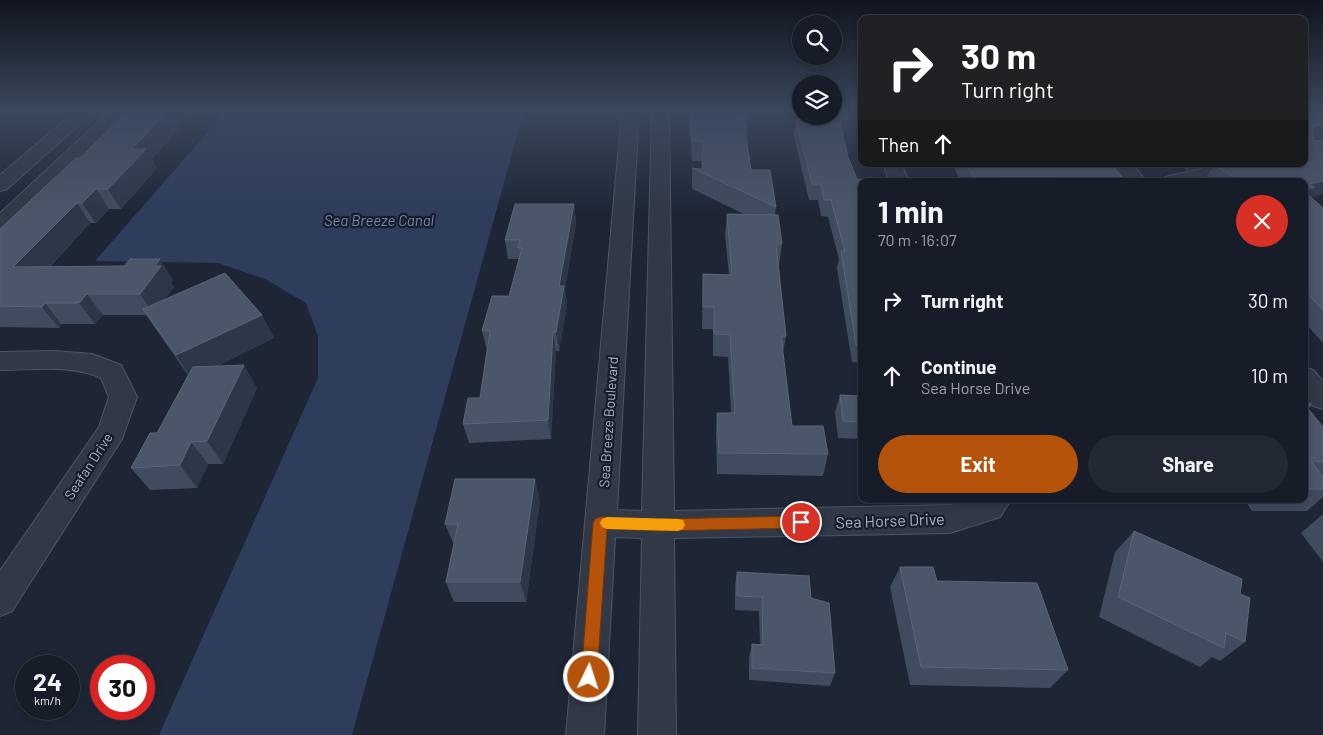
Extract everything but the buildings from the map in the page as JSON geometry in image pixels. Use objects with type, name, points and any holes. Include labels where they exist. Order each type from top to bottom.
[{"type":"street","points":[[0,185],[47,144]]},
{"type":"street","points":[[0,225],[86,144]]},
{"type":"street","name":"Sea Breeze Boulevard","points":[[585,735],[628,144]]},
{"type":"street","points":[[657,735],[660,144]]},
{"type":"street","points":[[1124,167],[1134,178]]},
{"type":"street","points":[[1185,178],[1233,167]]},
{"type":"street","name":"Seafan Drive","points":[[0,361],[54,360],[92,363],[112,372],[124,397],[112,431],[0,600]]},
{"type":"street","points":[[1308,382],[1323,399]]},
{"type":"street","name":"Sea Horse Drive","points":[[600,523],[658,525],[950,519],[988,508],[992,503]]},
{"type":"water","name":"Sea Breeze Canal","points":[[197,144],[515,144],[352,735],[159,735],[318,378],[318,336],[306,303],[265,279],[218,263],[95,261]]},
{"type":"slow traffic","points":[[607,523],[678,525]]},
{"type":"route","points":[[589,677],[600,523],[658,525],[801,522]]}]
